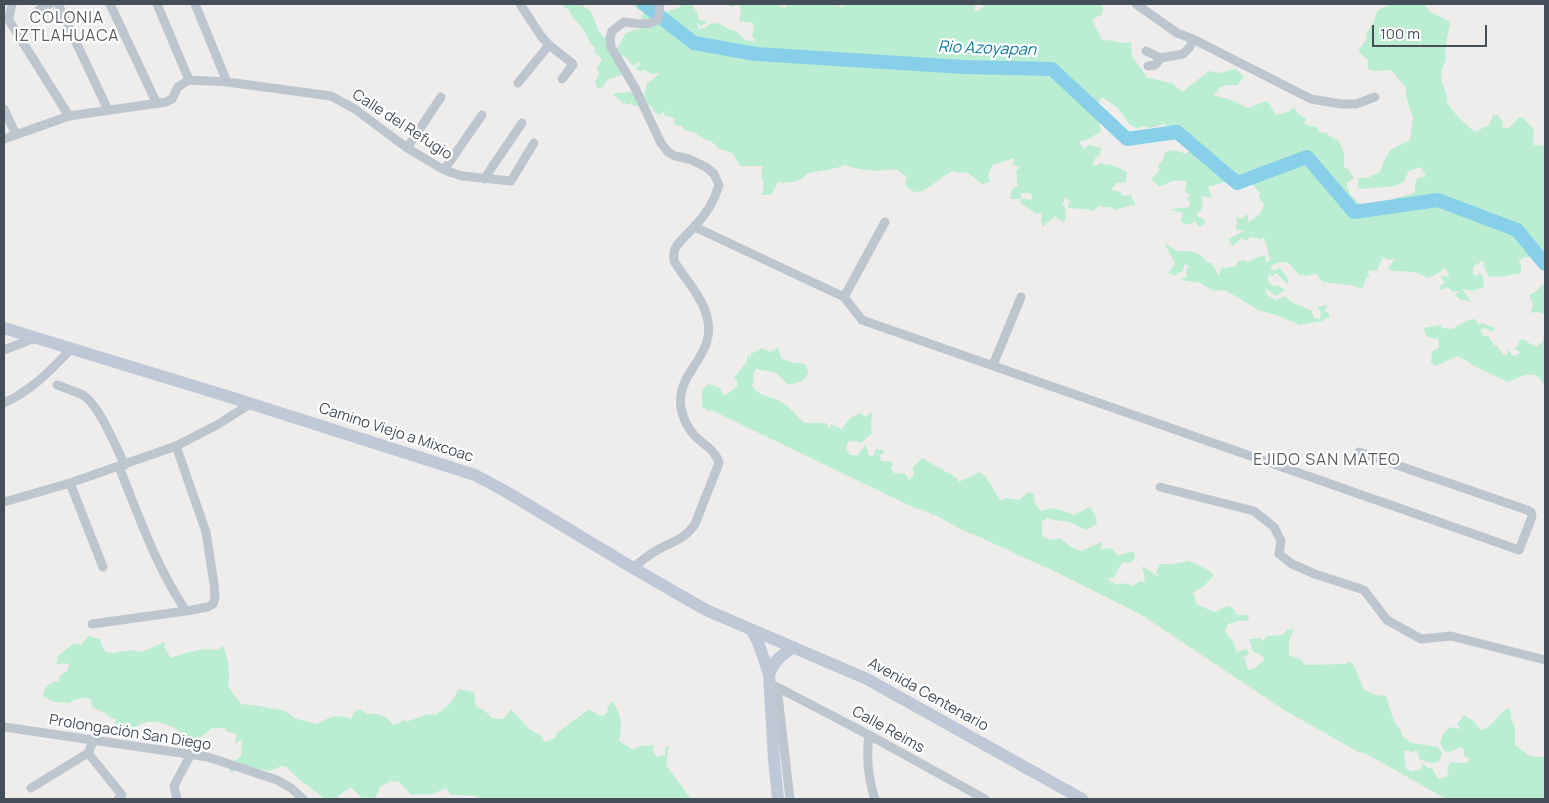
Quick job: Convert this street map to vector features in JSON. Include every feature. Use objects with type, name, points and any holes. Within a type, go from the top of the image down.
[{"type":"main road","name":"Camino Viejo a Mixcoac","points":[[4,328],[475,475],[506,491],[706,610],[752,631]]},
{"type":"main road","name":"Avenida Centenario","points":[[752,631],[867,679],[1082,799]]},
{"type":"main road","points":[[752,631],[758,642],[772,682]]},
{"type":"main road","points":[[778,799],[774,760],[772,682],[775,662],[781,655],[794,647]]},
{"type":"street","points":[[12,4],[9,17],[10,22],[69,116]]},
{"type":"street","points":[[39,10],[50,4]]},
{"type":"street","points":[[58,4],[108,110]]},
{"type":"street","points":[[110,4],[157,104]]},
{"type":"street","points":[[4,139],[69,116],[157,104],[172,99],[178,87],[183,82],[189,80],[157,4]]},
{"type":"street","points":[[195,4],[227,82]]},
{"type":"street","points":[[520,4],[541,36],[549,45],[572,63],[573,65],[562,79]]},
{"type":"street","points":[[1136,4],[1177,33],[1193,39],[1311,99],[1341,104],[1356,104],[1376,97]]},
{"type":"street","points":[[633,568],[651,554],[680,540],[691,531],[718,468],[715,454],[688,428],[681,409],[681,389],[706,345],[709,329],[706,312],[699,297],[674,261],[674,256],[675,249],[679,243],[708,210],[716,196],[719,185],[714,174],[706,167],[668,152],[661,143],[635,88],[611,47],[610,38],[612,32],[624,22],[653,23],[658,19],[660,6]]},
{"type":"street","points":[[1146,51],[1160,58],[1183,54],[1190,47],[1193,39]]},
{"type":"street","points":[[518,83],[549,45]]},
{"type":"street","points":[[1148,66],[1155,65],[1160,58]]},
{"type":"street","name":"Calle del Refugio","points":[[189,80],[227,82],[331,96],[354,109],[407,148],[444,170],[462,176],[511,181],[534,143]]},
{"type":"street","points":[[407,148],[441,97]]},
{"type":"street","points":[[4,109],[16,135]]},
{"type":"street","points":[[444,170],[482,115]]},
{"type":"street","points":[[484,179],[522,123]]},
{"type":"street","points":[[844,297],[885,222]]},
{"type":"street","points":[[695,227],[844,297],[862,320],[1519,550],[1532,516],[1531,512],[1359,452]]},
{"type":"street","points":[[993,365],[1021,297]]},
{"type":"street","points":[[4,350],[35,338]]},
{"type":"street","points":[[4,403],[47,374],[71,349]]},
{"type":"street","points":[[57,385],[82,395],[91,402],[102,419],[122,466],[155,556],[186,611]]},
{"type":"street","points":[[4,502],[70,483],[176,446],[225,420],[250,404]]},
{"type":"street","points":[[92,624],[186,611],[208,607],[213,604],[215,598],[214,584],[206,532],[176,446]]},
{"type":"street","points":[[70,483],[103,567]]},
{"type":"street","points":[[1160,487],[1254,512],[1274,527],[1281,541],[1279,554],[1292,564],[1315,574],[1364,590],[1388,620],[1421,639],[1451,636],[1545,660]]},
{"type":"street","points":[[772,682],[790,799]]},
{"type":"street","name":"Calle Reims","points":[[772,682],[985,799]]},
{"type":"street","name":"Prolongación San Diego","points":[[4,727],[208,757],[277,780],[291,788],[303,799]]},
{"type":"street","points":[[868,735],[866,756],[868,774],[875,799]]},
{"type":"street","points":[[31,788],[88,754],[94,740]]},
{"type":"street","points":[[88,754],[122,796],[118,799]]},
{"type":"street","points":[[177,799],[174,786],[191,754]]},
{"type":"green space","points":[[561,4],[580,4],[588,9],[592,13],[598,30],[614,53],[626,34],[640,29],[644,25],[641,16],[646,10],[640,11],[632,4],[649,4],[658,12],[664,13],[681,7],[679,4],[691,4],[697,12],[699,20],[708,22],[701,26],[697,23],[699,29],[718,23],[736,31],[745,40],[756,42],[752,36],[753,23],[739,21],[740,4],[776,4],[784,8],[789,4],[836,4],[841,7],[851,4],[977,4],[974,8],[975,12],[984,7],[982,4],[1101,4],[1102,14],[1092,20],[1102,40],[1123,43],[1131,42],[1132,56],[1148,78],[1172,83],[1182,92],[1209,71],[1219,73],[1235,69],[1244,76],[1237,85],[1227,85],[1219,88],[1214,96],[1232,100],[1248,108],[1267,101],[1276,115],[1288,112],[1294,107],[1306,119],[1304,124],[1316,127],[1319,132],[1327,133],[1339,141],[1344,153],[1344,167],[1349,170],[1354,178],[1346,183],[1350,194],[1364,208],[1371,205],[1367,213],[1379,209],[1379,203],[1415,193],[1415,183],[1418,178],[1425,177],[1425,174],[1420,167],[1409,171],[1404,181],[1396,186],[1362,189],[1357,186],[1358,178],[1367,178],[1380,172],[1390,150],[1410,140],[1413,118],[1406,96],[1406,88],[1391,70],[1375,71],[1368,69],[1368,60],[1358,51],[1366,40],[1367,32],[1373,24],[1377,11],[1394,4],[1424,4],[1431,12],[1450,22],[1445,50],[1446,59],[1441,72],[1447,103],[1458,117],[1475,132],[1489,125],[1493,115],[1498,115],[1503,122],[1502,128],[1509,128],[1519,117],[1523,118],[1534,129],[1534,145],[1542,146],[1545,143],[1545,257],[1543,257],[1540,264],[1535,263],[1533,257],[1525,257],[1518,261],[1521,264],[1521,272],[1519,274],[1489,277],[1483,265],[1484,261],[1482,261],[1473,267],[1473,275],[1476,276],[1480,273],[1483,277],[1484,289],[1480,288],[1473,291],[1462,289],[1471,302],[1459,299],[1455,295],[1460,291],[1453,292],[1448,287],[1441,290],[1440,286],[1445,283],[1440,276],[1448,277],[1449,274],[1445,268],[1427,278],[1417,273],[1388,269],[1395,259],[1388,260],[1383,257],[1377,270],[1367,271],[1370,276],[1366,277],[1363,287],[1359,288],[1323,282],[1315,273],[1308,276],[1299,275],[1289,264],[1281,262],[1270,266],[1273,271],[1280,268],[1289,280],[1287,284],[1276,273],[1272,276],[1268,275],[1268,282],[1285,290],[1276,296],[1265,288],[1267,295],[1276,300],[1285,296],[1293,303],[1311,310],[1314,318],[1320,319],[1321,312],[1317,307],[1328,305],[1324,312],[1328,312],[1330,316],[1322,321],[1300,325],[1258,310],[1225,290],[1214,291],[1200,283],[1180,280],[1187,276],[1186,270],[1189,267],[1185,263],[1183,270],[1175,276],[1168,273],[1175,263],[1164,243],[1177,251],[1189,251],[1201,255],[1208,263],[1211,263],[1219,276],[1221,268],[1236,266],[1238,261],[1244,260],[1248,262],[1254,258],[1267,255],[1265,259],[1267,262],[1270,260],[1264,240],[1265,236],[1261,239],[1251,237],[1246,241],[1242,238],[1233,246],[1228,239],[1244,231],[1235,229],[1236,216],[1241,219],[1248,214],[1248,222],[1260,213],[1264,204],[1259,197],[1260,192],[1243,176],[1239,182],[1228,176],[1226,182],[1208,187],[1211,198],[1202,196],[1202,207],[1196,215],[1205,220],[1204,224],[1199,227],[1195,221],[1190,225],[1181,222],[1183,213],[1171,209],[1189,207],[1190,203],[1186,198],[1191,195],[1185,192],[1187,181],[1172,181],[1159,187],[1151,179],[1160,170],[1158,165],[1164,158],[1164,154],[1169,150],[1185,154],[1201,144],[1180,138],[1165,124],[1150,128],[1144,126],[1136,128],[1129,124],[1118,108],[1102,97],[1095,105],[1102,118],[1102,122],[1099,123],[1101,131],[1087,140],[1080,141],[1080,144],[1084,149],[1089,145],[1101,148],[1100,155],[1096,157],[1092,165],[1096,166],[1100,163],[1110,164],[1127,172],[1126,182],[1117,183],[1111,190],[1120,192],[1123,196],[1131,195],[1136,206],[1132,205],[1115,210],[1111,207],[1101,207],[1101,204],[1093,211],[1068,208],[1070,201],[1064,198],[1062,203],[1065,207],[1066,219],[1063,222],[1055,216],[1042,227],[1041,218],[1043,213],[1036,214],[1020,203],[1022,199],[1032,200],[1030,193],[1021,193],[1021,199],[1011,199],[1010,194],[1018,185],[1016,172],[1019,167],[1011,165],[1015,160],[1013,158],[993,164],[988,176],[990,182],[982,184],[967,172],[952,171],[923,191],[913,192],[905,185],[907,177],[896,169],[870,170],[845,165],[810,173],[795,181],[787,183],[778,182],[771,195],[762,195],[764,183],[761,178],[763,166],[740,166],[733,154],[719,149],[712,142],[693,132],[685,131],[682,126],[675,125],[675,119],[664,115],[665,110],[660,115],[655,113],[652,107],[644,102],[637,106],[631,102],[629,105],[623,103],[612,94],[637,91],[639,95],[644,97],[647,83],[659,73],[651,74],[645,70],[639,71],[635,68],[640,65],[639,61],[634,66],[623,55],[617,70],[626,71],[626,74],[608,79],[602,88],[597,88],[595,81],[599,75],[597,68],[602,60],[594,51],[595,47],[591,44],[583,29],[573,18],[569,10]]},
{"type":"green space","points":[[728,4],[740,4],[732,7]]},
{"type":"green space","points":[[1542,284],[1545,286],[1545,314],[1531,313],[1533,304],[1529,295],[1538,290]]},
{"type":"green space","points":[[1475,319],[1478,325],[1482,323],[1495,328],[1491,332],[1484,327],[1480,331],[1484,336],[1488,336],[1503,354],[1507,355],[1508,349],[1513,356],[1521,352],[1514,349],[1522,339],[1536,347],[1543,341],[1544,330],[1545,387],[1535,375],[1523,376],[1508,382],[1457,356],[1436,366],[1431,363],[1432,352],[1439,347],[1438,339],[1427,337],[1423,328],[1440,325],[1442,328],[1452,329],[1468,320]]},
{"type":"green space","points":[[778,347],[781,358],[790,362],[805,364],[809,373],[802,381],[788,385],[777,373],[756,369],[753,374],[752,386],[759,393],[786,405],[804,423],[826,423],[830,430],[831,424],[842,429],[850,418],[860,413],[865,417],[872,412],[872,433],[861,443],[856,441],[848,442],[846,449],[850,455],[858,455],[865,445],[868,455],[873,456],[876,449],[884,450],[884,453],[880,455],[881,461],[890,461],[893,464],[891,469],[894,473],[905,474],[909,480],[914,475],[913,467],[922,458],[957,478],[959,482],[979,472],[986,477],[1000,500],[1007,498],[1019,500],[1028,492],[1034,494],[1034,501],[1040,511],[1054,508],[1074,515],[1090,507],[1096,517],[1097,524],[1087,530],[1048,517],[1042,522],[1042,536],[1050,540],[1060,538],[1071,547],[1081,551],[1101,542],[1101,550],[1113,549],[1117,556],[1134,551],[1135,558],[1130,563],[1124,562],[1121,564],[1114,577],[1107,579],[1118,585],[1124,583],[1132,586],[1141,581],[1143,583],[1145,579],[1142,566],[1157,576],[1156,572],[1160,564],[1189,561],[1208,570],[1214,575],[1204,586],[1193,593],[1197,605],[1215,612],[1227,606],[1232,607],[1237,615],[1250,615],[1247,621],[1228,624],[1225,631],[1234,643],[1236,652],[1247,649],[1249,654],[1244,657],[1248,670],[1256,668],[1265,658],[1252,650],[1249,639],[1261,638],[1262,642],[1267,636],[1282,635],[1288,629],[1294,630],[1289,641],[1289,655],[1300,659],[1306,665],[1345,664],[1350,661],[1364,690],[1376,695],[1386,696],[1394,721],[1402,736],[1412,743],[1438,747],[1442,753],[1439,762],[1431,763],[1419,759],[1417,751],[1404,751],[1406,768],[1411,771],[1420,770],[1423,763],[1428,768],[1432,768],[1438,779],[1449,776],[1447,768],[1450,762],[1466,763],[1470,758],[1464,756],[1464,751],[1461,747],[1449,752],[1444,751],[1440,743],[1443,734],[1450,727],[1459,729],[1457,724],[1464,715],[1472,720],[1481,730],[1485,729],[1502,712],[1510,708],[1511,719],[1515,727],[1515,745],[1530,756],[1545,757],[1545,799],[1446,799],[1284,710],[1140,614],[1046,567],[971,533],[969,534],[967,531],[935,515],[922,509],[919,510],[711,410],[707,411],[704,409],[702,406],[702,390],[708,384],[719,387],[724,396],[737,387],[737,381],[734,377],[747,362],[747,356],[751,357],[751,354],[762,348],[770,352]]},
{"type":"green space","points":[[88,636],[100,639],[101,645],[106,652],[112,653],[131,650],[142,652],[165,642],[164,647],[171,658],[188,652],[217,650],[223,646],[228,666],[228,687],[241,704],[285,711],[296,719],[316,724],[337,716],[351,719],[354,712],[360,709],[367,714],[382,715],[393,725],[428,714],[435,715],[449,705],[459,689],[474,692],[476,707],[484,710],[492,718],[504,719],[511,709],[529,729],[540,735],[545,742],[555,738],[557,733],[589,709],[603,716],[607,713],[608,706],[613,701],[620,721],[619,741],[633,750],[637,747],[654,746],[653,751],[657,757],[665,755],[665,748],[669,745],[666,765],[691,799],[481,799],[475,796],[451,795],[445,787],[432,794],[411,795],[399,782],[390,781],[380,787],[375,799],[363,799],[351,787],[339,795],[337,799],[324,799],[295,776],[287,767],[282,766],[269,771],[247,767],[230,773],[232,763],[241,756],[242,740],[235,744],[236,734],[226,731],[224,728],[212,728],[196,741],[195,748],[186,747],[181,733],[165,724],[147,722],[128,731],[118,731],[114,726],[116,719],[92,707],[91,699],[80,698],[69,703],[54,702],[43,696],[45,688],[53,682],[59,681],[60,676],[68,670],[69,664],[56,665],[58,656],[74,643],[81,645]]},
{"type":"waterway","name":"Rio Azoyapan","points":[[644,4],[694,43],[756,54],[964,67],[1052,69],[1127,139],[1177,132],[1237,183],[1307,157],[1354,212],[1438,200],[1517,230],[1545,264]]},
{"type":"district","name":"COLONIA IZTLAHUACA","points":[[67,28]]},
{"type":"district","name":"EJIDO SAN MATEO","points":[[1327,461]]}]
